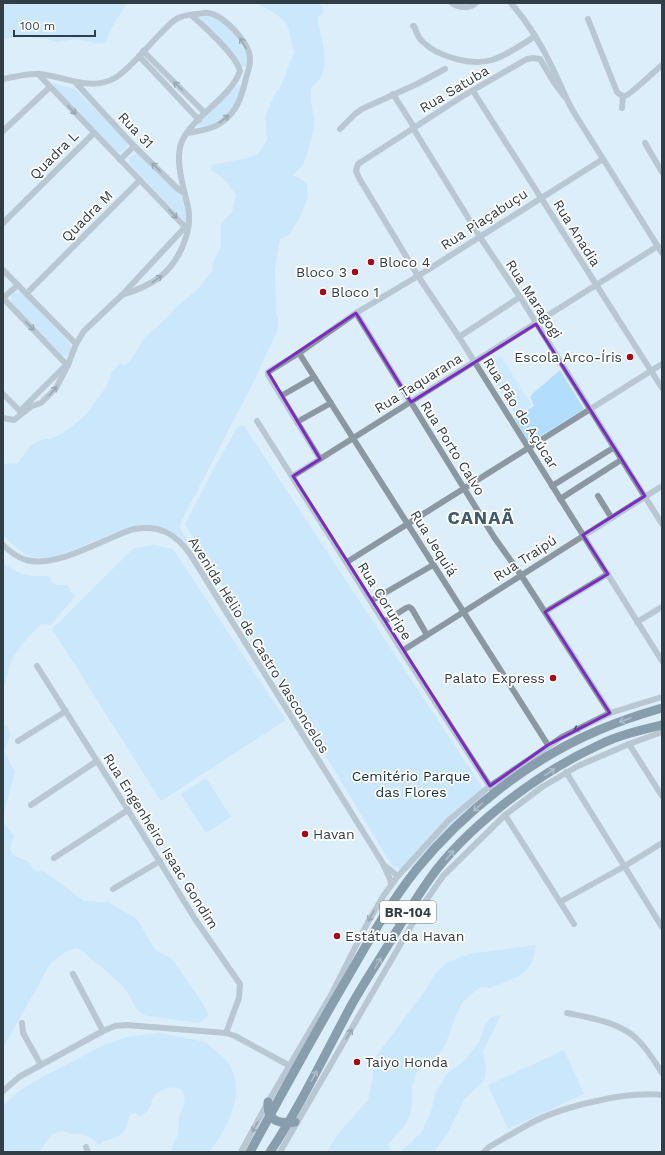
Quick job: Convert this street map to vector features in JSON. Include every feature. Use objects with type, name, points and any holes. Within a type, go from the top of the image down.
[{"type":"highway","name":"BR-104","points":[[250,1152],[335,994],[380,922],[415,871],[455,827],[492,789],[566,746],[615,723],[662,708]]},
{"type":"highway","name":"BR-104","points":[[270,1152],[293,1122],[353,1003],[410,908],[438,869],[456,848],[500,808],[567,761],[623,735],[662,725]]},
{"type":"highway","points":[[268,1102],[270,1116],[276,1121],[293,1122]]},
{"type":"street","points":[[452,3],[458,6],[468,7],[473,6],[476,3]]},
{"type":"street","points":[[511,3],[535,36],[553,69],[564,96],[662,253]]},
{"type":"street","points":[[3,79],[38,74],[86,84],[96,85],[108,82],[124,72],[168,26],[178,18],[207,13],[216,15],[231,26],[246,46],[250,55],[250,60],[246,80],[239,103],[234,111],[222,122],[211,128],[188,133]]},
{"type":"street","points":[[122,295],[140,289],[160,277],[176,258],[181,248],[187,228],[188,207],[184,193],[179,154],[182,141],[205,113],[231,88],[240,71],[235,60],[191,15]]},
{"type":"street","points":[[588,19],[617,92],[623,96],[628,95],[645,78],[662,66]]},
{"type":"street","points":[[413,26],[421,40],[432,48],[452,58],[478,62],[493,60],[535,36]]},
{"type":"street","points":[[141,54],[205,113]]},
{"type":"street","points":[[141,54],[199,120]]},
{"type":"street","name":"Rua Satuba","points":[[359,178],[356,171],[358,164],[413,128],[527,59],[540,59],[557,88],[564,96]]},
{"type":"street","points":[[340,129],[362,109],[445,69]]},
{"type":"street","name":"Quadra L","points":[[3,223],[94,132],[38,74]]},
{"type":"street","points":[[237,78],[246,80]]},
{"type":"street","name":"Rua 31","points":[[74,81],[134,146],[184,193]]},
{"type":"street","points":[[3,131],[50,87]]},
{"type":"street","name":"Rua Anadia","points":[[473,91],[662,388]]},
{"type":"street","name":"Rua Maragogi","points":[[393,94],[480,237],[520,297],[613,448],[662,524]]},
{"type":"street","points":[[622,108],[623,96]]},
{"type":"street","points":[[94,132],[187,228]]},
{"type":"street","points":[[645,143],[662,172]]},
{"type":"street","points":[[120,160],[134,146]]},
{"type":"street","name":"Rua Piaçabuçu","points":[[281,396],[268,375],[268,372],[299,353],[356,313],[418,276],[603,159]]},
{"type":"street","name":"Rua Pão de Açúcar","points":[[359,178],[418,276],[475,362],[662,661]]},
{"type":"street","name":"Quadra M","points":[[27,293],[140,180]]},
{"type":"street","points":[[21,413],[32,406],[41,403],[50,396],[56,388],[72,356],[76,344],[84,331],[122,295],[187,228]]},
{"type":"street","name":"Rua Taquarana","points":[[293,476],[658,246]]},
{"type":"street","points":[[3,270],[76,344]]},
{"type":"street","points":[[18,285],[3,298],[66,364]]},
{"type":"street","points":[[459,337],[520,297]]},
{"type":"street","name":"Rua Porto Calvo","points":[[356,313],[494,537],[521,575],[610,713]]},
{"type":"street","name":"Rua Jequiá","points":[[299,353],[548,745]]},
{"type":"street","points":[[3,418],[14,420],[72,356]]},
{"type":"street","points":[[347,562],[463,488],[483,478],[662,364]]},
{"type":"street","points":[[314,377],[281,396],[320,459]]},
{"type":"street","points":[[3,394],[21,413]]},
{"type":"street","points":[[297,422],[331,403]]},
{"type":"street","name":"Rua Coruripe","points":[[256,421],[293,476],[402,651],[492,789]]},
{"type":"street","points":[[552,486],[613,448]]},
{"type":"street","points":[[560,499],[621,460]]},
{"type":"street","name":"Rua Traipú","points":[[402,651],[662,486]]},
{"type":"street","points":[[598,496],[611,517]]},
{"type":"street","name":"Avenida Hélio de Castro Vasconcelos","points":[[3,545],[18,557],[31,561],[42,562],[58,559],[134,529],[141,528],[158,530],[166,532],[177,538],[190,554],[382,862],[391,884]]},
{"type":"street","points":[[371,601],[433,564]]},
{"type":"street","points":[[545,612],[608,574]]},
{"type":"street","points":[[384,622],[410,607],[427,635]]},
{"type":"street","points":[[638,622],[662,607]]},
{"type":"street","name":"Rua Engenheiro Isaac Gondim","points":[[37,666],[195,919],[240,984],[239,998],[226,1033]]},
{"type":"street","points":[[241,1152],[268,1102],[335,994],[368,922],[391,884],[449,820],[492,789],[548,745],[582,726],[610,713],[662,697]]},
{"type":"street","points":[[18,741],[66,711]]},
{"type":"street","points":[[280,1152],[293,1122],[430,895],[443,876],[505,815],[542,787],[566,772],[629,744],[662,732]]},
{"type":"street","points":[[629,744],[662,796]]},
{"type":"street","points":[[31,805],[97,761]]},
{"type":"street","points":[[566,772],[662,927]]},
{"type":"street","points":[[54,858],[128,810]]},
{"type":"street","points":[[505,815],[574,924]]},
{"type":"street","points":[[560,902],[625,866],[662,843]]},
{"type":"street","points":[[113,889],[160,861]]},
{"type":"street","name":"Avenida Hélio de Castro Vasconcelos","points":[[382,862],[398,876]]},
{"type":"street","points":[[73,974],[103,1031]]},
{"type":"street","points":[[567,1013],[605,1022],[629,1033],[643,1045],[662,1073]]},
{"type":"street","points":[[22,1023],[23,1033],[41,1065]]},
{"type":"street","points":[[3,1091],[20,1077],[103,1031],[115,1026],[127,1025],[226,1033],[235,1036],[290,1066]]},
{"type":"street","points":[[484,1152],[489,1147],[537,1120],[569,1108],[601,1100],[633,1095],[662,1095]]},
{"type":"highlighted area","points":[[356,313],[411,402],[536,324],[645,496],[583,535],[608,574],[545,612],[610,713],[548,745],[490,786],[293,476],[320,459],[268,372]]},
{"type":"shaded area","points":[[501,356],[532,405],[516,415],[485,367]]},
{"type":"green space","points":[[3,3],[127,3],[113,25],[105,43],[100,44],[76,39],[57,42],[47,39],[28,37],[8,38],[3,40]]},
{"type":"green space","points":[[257,3],[318,3],[323,8],[323,13],[319,16],[318,21],[324,49],[324,64],[321,77],[311,89],[314,120],[313,130],[309,149],[303,165],[292,176],[298,177],[307,184],[308,197],[300,217],[289,235],[280,239],[275,269],[276,310],[279,326],[256,377],[179,526],[187,540],[187,546],[176,533],[162,527],[146,526],[112,534],[50,559],[28,555],[16,548],[3,535],[3,464],[18,463],[30,446],[63,433],[86,415],[106,387],[112,372],[119,364],[125,365],[130,361],[145,337],[168,317],[175,308],[197,290],[213,270],[212,265],[221,246],[221,224],[232,212],[236,195],[224,179],[211,170],[212,165],[248,158],[258,154],[261,150],[267,139],[266,114],[275,94],[281,86],[294,52],[286,22]]},
{"type":"green space","points":[[208,16],[216,18],[227,25],[247,53],[248,60],[246,66],[242,67],[222,40],[197,17]]},
{"type":"green space","points":[[52,83],[75,89],[128,143],[125,150],[119,152],[116,150],[54,87]]},
{"type":"green space","points":[[238,85],[241,86],[240,94],[227,115],[216,123],[203,127],[196,126]]},
{"type":"green space","points":[[135,154],[140,154],[185,200],[187,224],[129,163],[129,158]]},
{"type":"green space","points":[[21,292],[70,344],[70,354],[66,356],[62,355],[11,303],[11,296],[14,293]]},
{"type":"green space","points":[[560,370],[584,409],[529,443],[514,418],[534,406],[530,396]]},
{"type":"green space","name":"Cemitério Parque das Flores","points":[[238,426],[244,426],[488,796],[410,869],[400,869],[391,864],[185,524]]},
{"type":"green space","points":[[154,545],[173,549],[286,720],[161,801],[52,629],[134,548]]},
{"type":"green space","points":[[3,563],[19,573],[35,576],[49,576],[52,582],[57,585],[67,585],[71,593],[76,595],[51,625],[41,624],[22,644],[11,661],[3,691]]},
{"type":"green space","points":[[3,725],[7,725],[10,733],[4,751],[15,772],[3,815]]},
{"type":"green space","points":[[206,778],[231,817],[206,833],[181,794]]},
{"type":"green space","points":[[3,821],[14,836],[10,849],[13,855],[27,861],[34,870],[45,872],[84,901],[108,902],[137,919],[154,948],[172,959],[198,996],[209,1015],[199,1023],[147,1016],[143,1014],[137,1009],[126,990],[116,979],[81,950],[75,948],[65,952],[50,964],[3,1048]]},
{"type":"green space","points":[[536,945],[533,960],[528,968],[518,977],[490,988],[481,987],[463,1002],[457,1013],[445,1045],[438,1056],[416,1074],[412,1087],[412,1106],[410,1115],[405,1125],[388,1144],[391,1150],[395,1152],[327,1152],[338,1134],[368,1100],[372,1084],[374,1059],[427,988],[435,974],[446,963],[469,954]]},
{"type":"green space","points":[[501,1015],[483,1051],[486,1069],[485,1078],[483,1082],[465,1098],[447,1134],[434,1152],[400,1152],[423,1130],[432,1109],[435,1094],[447,1074],[464,1061],[479,1042],[485,1025],[491,1017]]},
{"type":"green space","points":[[159,1033],[206,1042],[227,1061],[234,1075],[236,1086],[232,1110],[222,1133],[209,1152],[172,1152],[173,1145],[178,1134],[179,1117],[184,1099],[183,1091],[172,1087],[157,1093],[152,1098],[150,1107],[140,1116],[135,1113],[131,1114],[125,1130],[121,1135],[98,1144],[93,1139],[82,1134],[73,1134],[62,1131],[52,1134],[39,1152],[3,1152],[3,1107],[19,1091],[104,1045],[127,1037]]},
{"type":"green space","points":[[564,1050],[584,1094],[508,1129],[488,1085]]},
{"type":"place","name":"Bloco 4","points":[[371,262]]},
{"type":"place","name":"Bloco 3","points":[[355,272]]},
{"type":"place","name":"Bloco 1","points":[[323,292]]},
{"type":"place","name":"Escola Arco-Íris","points":[[630,357]]},
{"type":"place","name":"Palato Express","points":[[553,678]]},
{"type":"place","name":"Havan","points":[[305,834]]},
{"type":"place","name":"Estátua da Havan","points":[[337,936]]},
{"type":"place","name":"Taiyo Honda","points":[[357,1062]]},
{"type":"district","name":"CANAÃ","points":[[481,517]]}]
